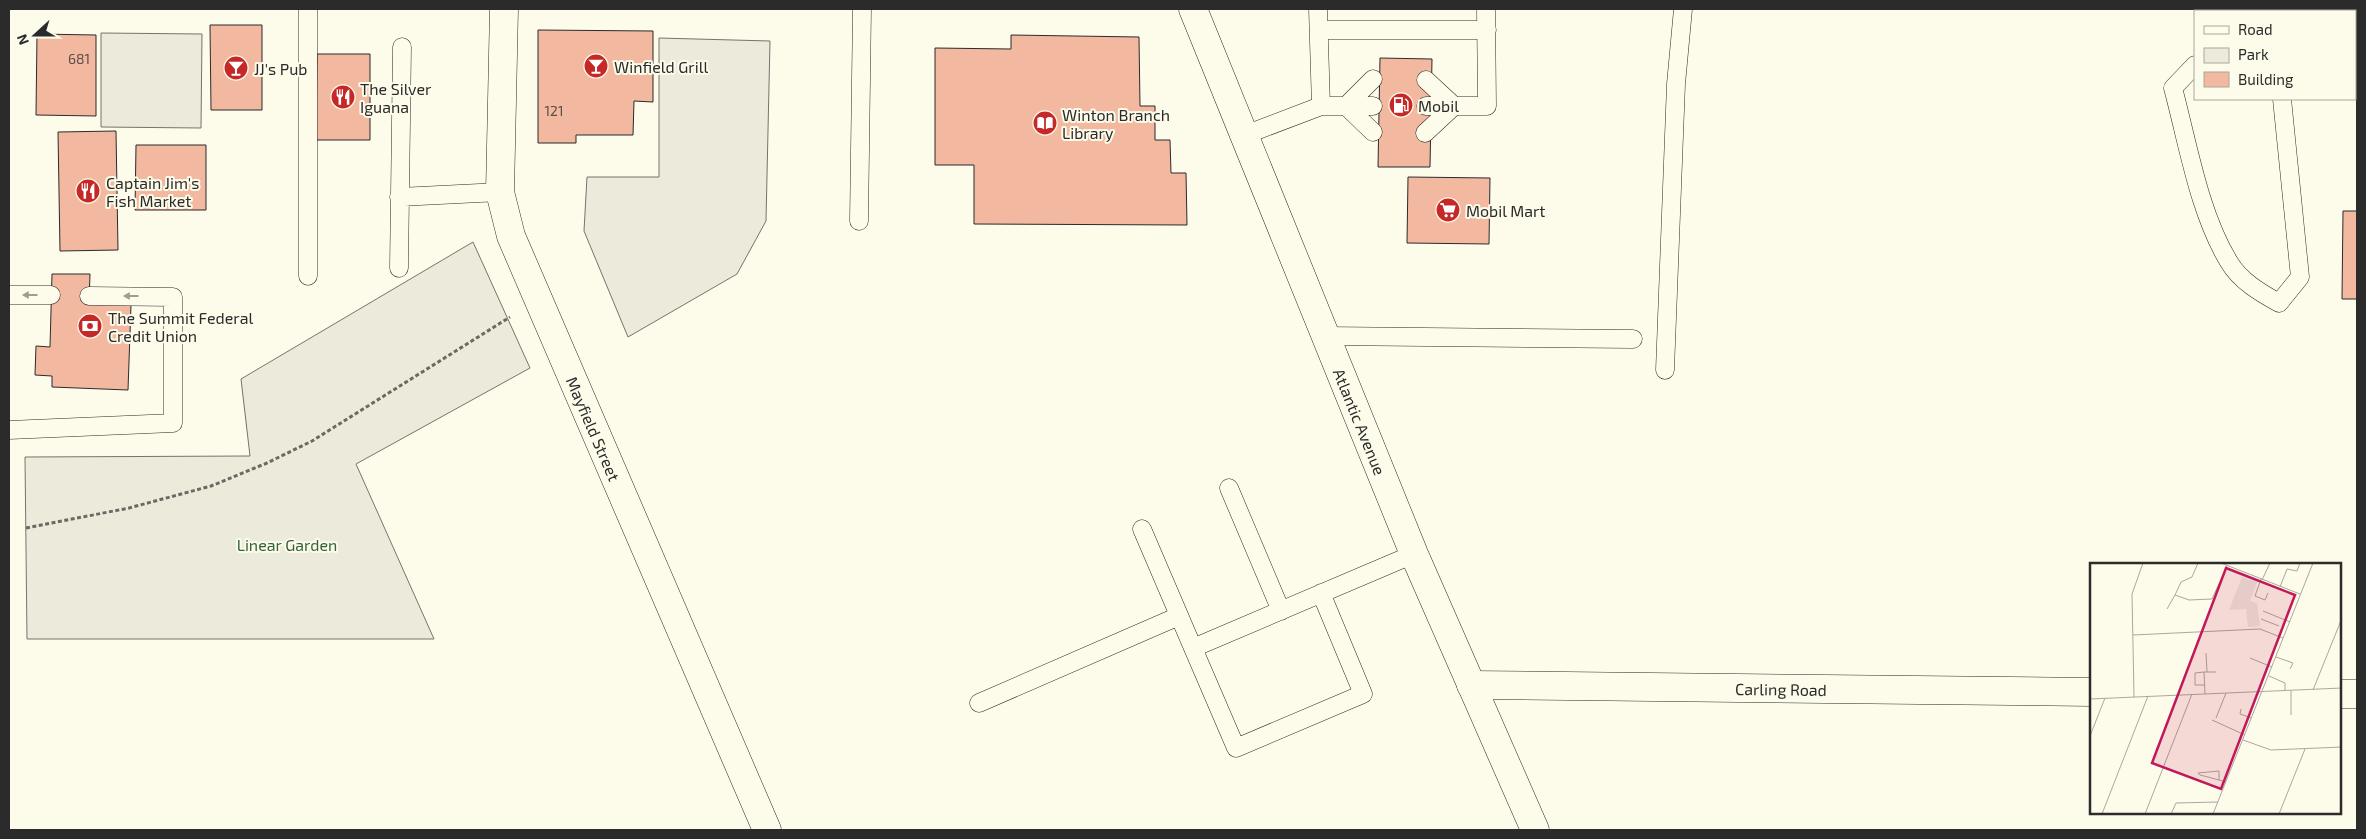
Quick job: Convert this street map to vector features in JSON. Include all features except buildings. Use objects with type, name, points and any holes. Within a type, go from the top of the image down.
[{"type":"street","name":"Mayfield Street","points":[[504,9],[500,192],[512,236],[539,303],[767,830]]},
{"type":"street","name":"Atlantic Avenue","points":[[1193,9],[1414,554],[1534,830]]},
{"type":"street","name":"Carling Road","points":[[1470,685],[2090,692]]},
{"type":"street","points":[[2341,694],[2357,694]]},
{"type":"lane","points":[[308,9],[308,276]]},
{"type":"lane","points":[[859,221],[862,9]]},
{"type":"lane","points":[[1318,9],[1321,106]]},
{"type":"lane","points":[[1426,106],[1487,106],[1486,9]]},
{"type":"lane","points":[[1665,370],[1676,84],[1683,9]]},
{"type":"lane","points":[[1319,30],[1487,30]]},
{"type":"lane","points":[[399,268],[402,47]]},
{"type":"lane","points":[[2194,67],[2173,88],[2206,212],[2230,264],[2256,290],[2279,302],[2300,277],[2282,100]]},
{"type":"lane","points":[[1346,106],[1373,80]]},
{"type":"lane","points":[[1426,80],[1454,106]]},
{"type":"lane","points":[[1245,135],[1321,106],[1373,106]]},
{"type":"lane","points":[[1346,106],[1373,132]]},
{"type":"lane","points":[[1425,133],[1454,106]]},
{"type":"lane","points":[[400,197],[500,192]]},
{"type":"lane","points":[[9,295],[51,295]]},
{"type":"lane","points":[[9,430],[174,423],[173,297],[89,296]]},
{"type":"lane","points":[[1325,336],[1633,339]]},
{"type":"lane","points":[[1229,488],[1280,611]]},
{"type":"lane","points":[[1142,529],[1236,748],[1364,694],[1321,593]]},
{"type":"lane","points":[[1193,648],[1414,554]]},
{"type":"lane","points":[[979,703],[1180,616]]},
{"type":"path","points":[[26,528],[147,503],[211,486],[267,463],[312,441],[517,312]]},
{"type":"green space","name":"Linear Garden","points":[[473,242],[530,368],[356,464],[434,639],[27,639],[25,457],[250,456],[241,379]]},
{"type":"shaded area","points":[[101,33],[202,34],[201,128],[101,127]]},
{"type":"shaded area","points":[[659,38],[770,41],[766,221],[737,274],[628,337],[584,231],[587,177],[659,177]]},
{"type":"place","name":"Winfield Grill","points":[[596,66]]},
{"type":"place","name":"JJ's Pub","points":[[236,68]]},
{"type":"place","name":"The Silver Iguana","points":[[343,97]]},
{"type":"place","name":"Mobil","points":[[1401,105]]},
{"type":"place","name":"Winton Branch Library","points":[[1045,123]]},
{"type":"place","name":"Captain Jim's Fish Market","points":[[88,191]]},
{"type":"place","name":"Mobil Mart","points":[[1448,210]]},
{"type":"place","name":"The Summit Federal Credit Union","points":[[90,326]]}]
